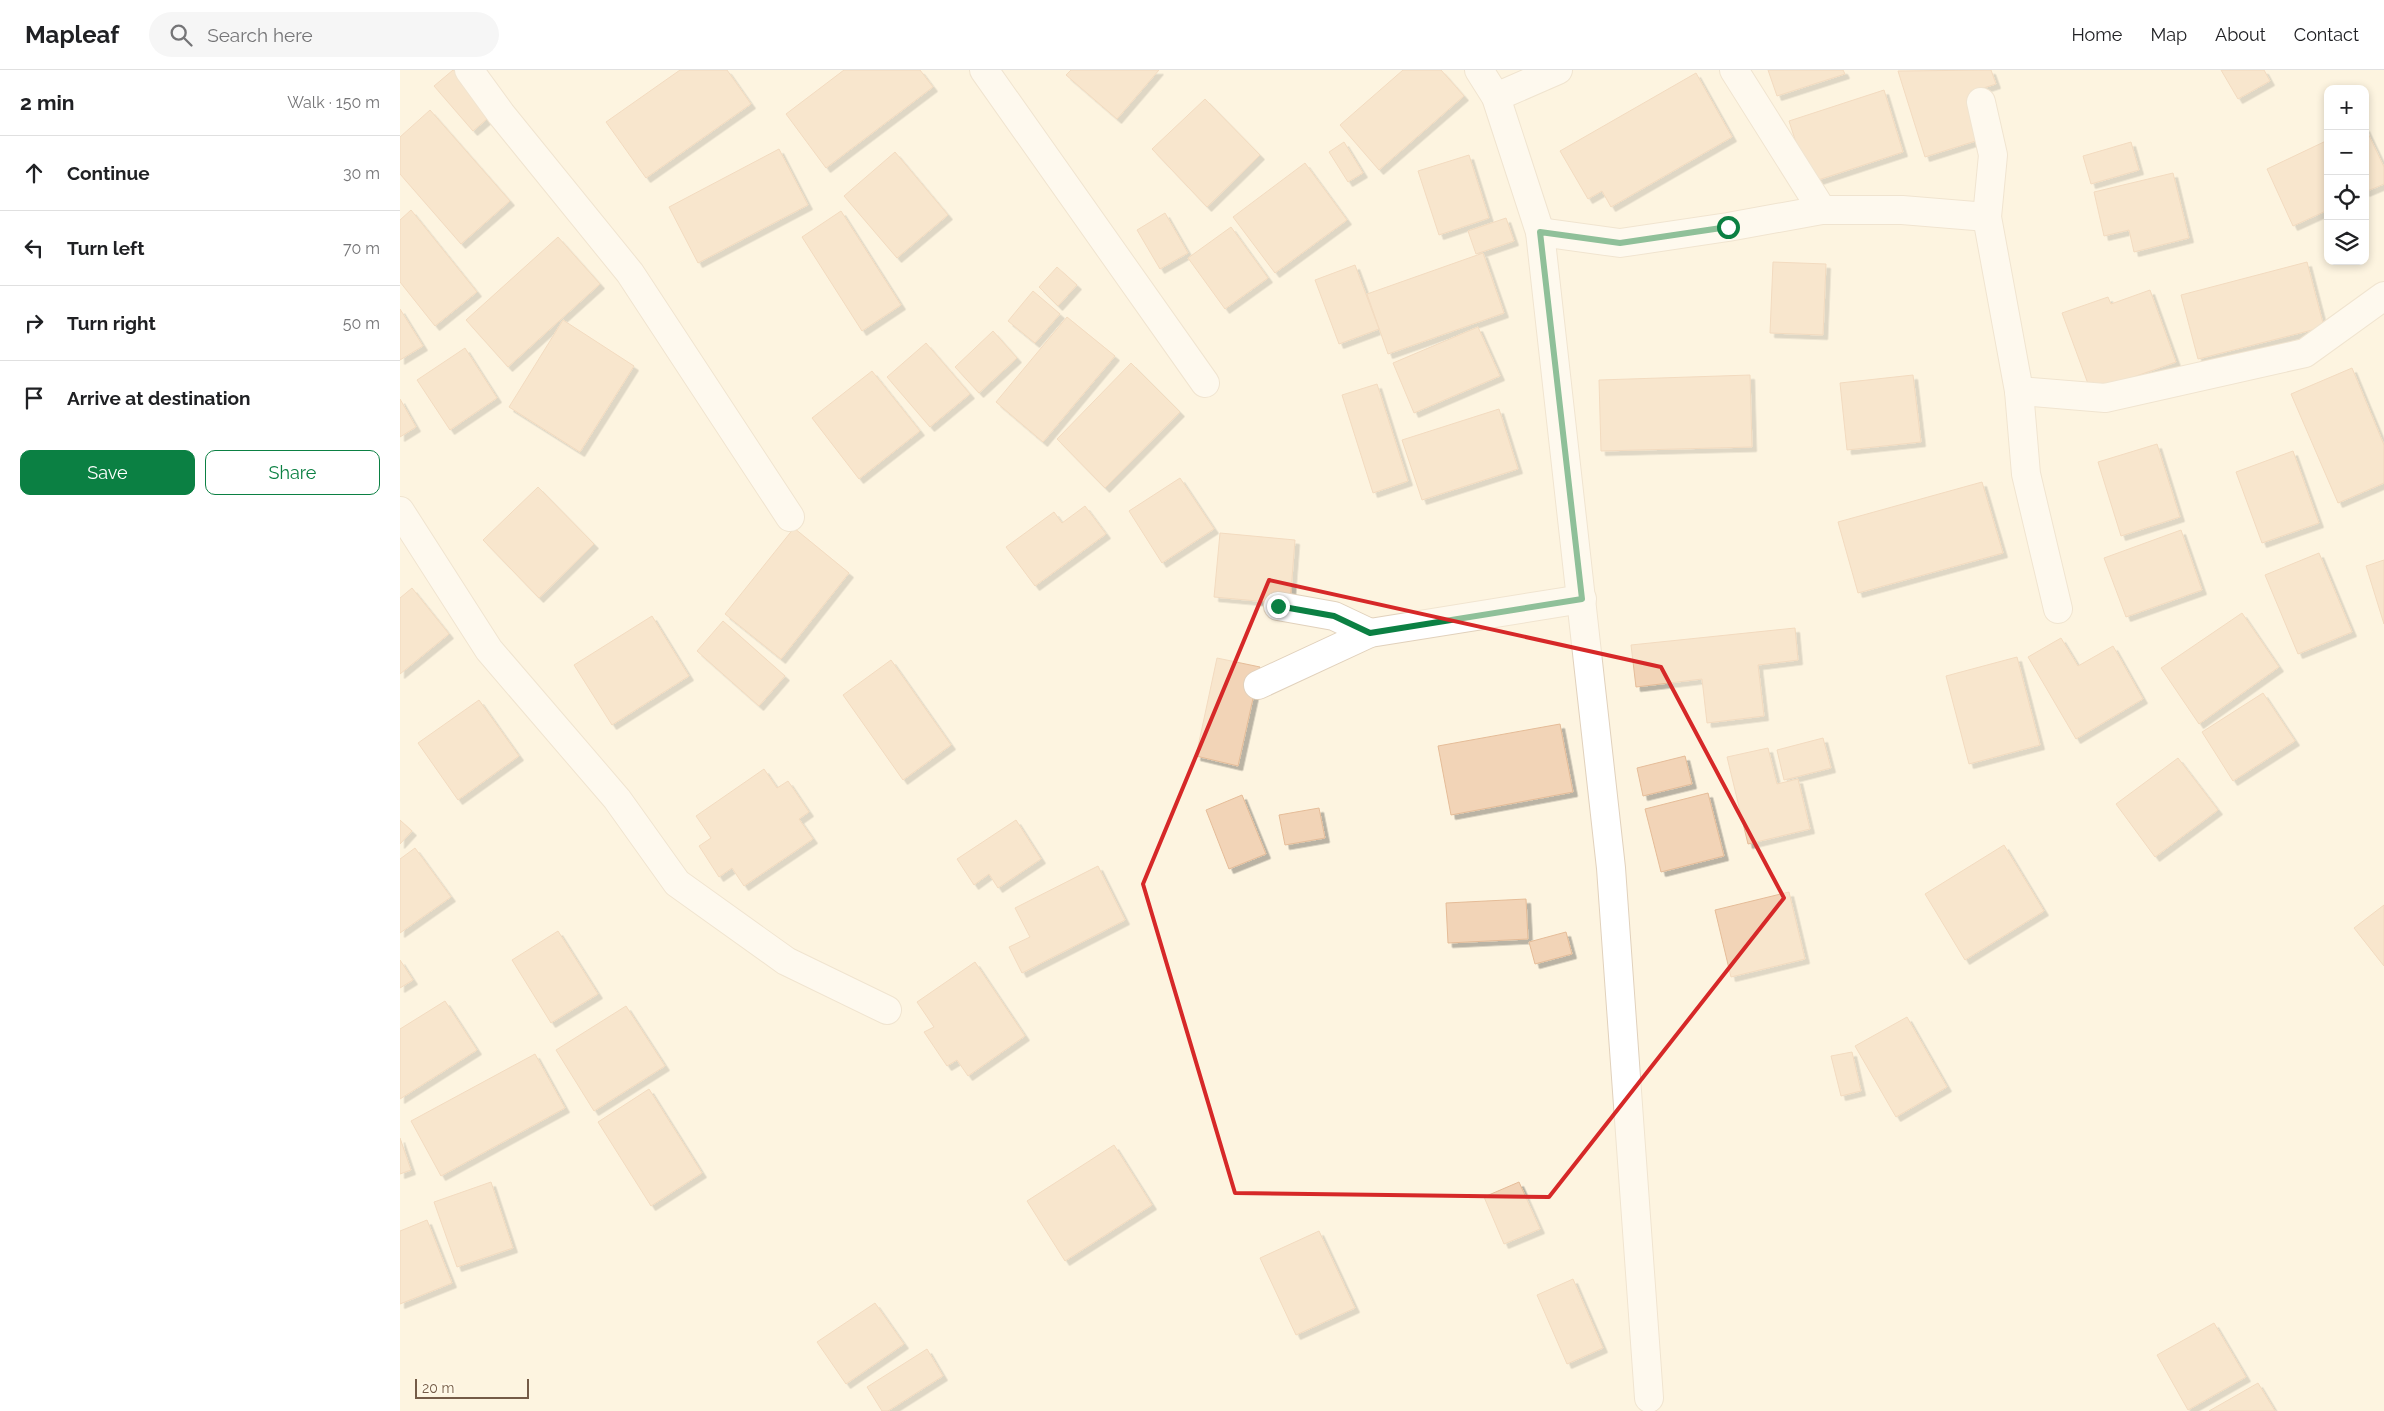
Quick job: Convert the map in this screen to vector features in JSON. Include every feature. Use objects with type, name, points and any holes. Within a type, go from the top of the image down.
[{"type":"street","points":[[469,70],[501,114],[630,272],[790,517]]},
{"type":"street","points":[[984,70],[1205,383]]},
{"type":"street","points":[[1479,70],[1496,97],[1540,232],[1611,868],[1649,1398]]},
{"type":"street","points":[[1496,97],[1558,70]]},
{"type":"street","points":[[1734,70],[1822,210]]},
{"type":"street","points":[[1980,102],[1993,155],[1987,217],[2019,390],[2026,474],[2058,609]]},
{"type":"street","points":[[1540,232],[1620,243],[1822,210],[1902,210],[1987,217]]},
{"type":"street","points":[[2019,390],[2105,398],[2305,353],[2384,296]]},
{"type":"street","points":[[400,510],[488,650],[616,799],[677,883],[786,961],[887,1010]]},
{"type":"street","points":[[1258,685],[1370,633],[1582,599]]},
{"type":"street","points":[[1278,606],[1334,616],[1370,633]]},
{"type":"highlighted area","points":[[1269,580],[1661,667],[1784,898],[1549,1197],[1235,1193],[1143,884]]},
{"type":"building","points":[[453,70],[457,70],[494,113],[473,131],[434,86]]},
{"type":"building","points":[[680,70],[727,70],[751,104],[646,178],[606,122]]},
{"type":"building","points":[[844,70],[920,70],[933,87],[826,168],[786,114]]},
{"type":"building","points":[[1071,70],[1159,70],[1117,119],[1066,75]]},
{"type":"building","points":[[1403,70],[1441,70],[1464,96],[1379,170],[1340,125]]},
{"type":"building","points":[[1768,70],[1843,70],[1845,74],[1777,96]]},
{"type":"building","points":[[1991,70],[1996,84],[1971,92],[1985,138],[1925,157],[1898,71]]},
{"type":"building","points":[[2221,70],[2264,70],[2270,81],[2238,99]]},
{"type":"building","points":[[1696,73],[1732,137],[1611,207],[1602,191],[1588,199],[1560,151]]},
{"type":"building","points":[[1884,90],[1903,152],[1809,183],[1789,121]]},
{"type":"building","points":[[1205,99],[1260,155],[1207,207],[1152,149]]},
{"type":"building","points":[[430,110],[510,201],[461,244],[400,174],[400,137]]},
{"type":"building","points":[[2369,135],[2384,167],[2384,184],[2369,190]]},
{"type":"building","points":[[1344,142],[1363,173],[1348,182],[1329,152]]},
{"type":"building","points":[[2131,142],[2139,170],[2091,184],[2083,156]]},
{"type":"building","points":[[2324,142],[2324,212],[2293,226],[2267,169]]},
{"type":"building","points":[[779,149],[808,205],[698,263],[669,207]]},
{"type":"building","points":[[895,152],[948,215],[897,258],[844,196]]},
{"type":"building","points":[[1469,155],[1489,218],[1439,235],[1418,171]]},
{"type":"building","points":[[1305,163],[1347,220],[1275,273],[1233,217]]},
{"type":"building","points":[[2173,173],[2189,238],[2134,252],[2129,230],[2104,236],[2094,192]]},
{"type":"building","points":[[411,210],[477,292],[435,326],[400,282],[400,220]]},
{"type":"building","points":[[841,211],[901,305],[862,331],[802,237]]},
{"type":"building","points":[[1165,213],[1188,253],[1160,269],[1137,230]]},
{"type":"building","points":[[1506,218],[1514,241],[1476,254],[1468,231]]},
{"type":"building","points":[[1231,227],[1268,278],[1225,309],[1188,258]]},
{"type":"building","points":[[558,237],[600,284],[508,367],[466,320]]},
{"type":"building","points":[[1483,253],[1504,313],[1388,354],[1367,294]]},
{"type":"building","points":[[1773,262],[1826,264],[1823,335],[1770,333]]},
{"type":"building","points":[[2307,262],[2324,327],[2198,359],[2181,295]]},
{"type":"building","points":[[1355,265],[1379,329],[1339,344],[1315,280]]},
{"type":"building","points":[[1057,267],[1077,285],[1058,306],[1039,287]]},
{"type":"building","points":[[2150,290],[2176,362],[2091,392],[2062,313],[2108,297],[2111,304]]},
{"type":"building","points":[[1033,291],[1060,314],[1035,343],[1008,321]]},
{"type":"building","points":[[400,309],[423,346],[400,360]]},
{"type":"building","points":[[1067,317],[1115,356],[1043,442],[996,402]]},
{"type":"building","points":[[563,320],[634,366],[580,452],[509,407]]},
{"type":"building","points":[[1478,327],[1500,376],[1414,413],[1393,363]]},
{"type":"building","points":[[993,331],[1017,358],[979,393],[955,367]]},
{"type":"building","points":[[926,343],[970,394],[930,427],[887,377]]},
{"type":"building","points":[[465,348],[497,398],[450,430],[417,380]]},
{"type":"building","points":[[1131,363],[1180,412],[1105,488],[1057,439]]},
{"type":"building","points":[[2352,368],[2384,445],[2384,483],[2338,503],[2291,394]]},
{"type":"building","points":[[872,371],[920,431],[859,479],[812,418]]},
{"type":"building","points":[[1750,375],[1752,447],[1601,451],[1599,380]]},
{"type":"building","points":[[1913,375],[1921,442],[1847,450],[1840,383]]},
{"type":"building","points":[[1377,384],[1408,481],[1373,493],[1342,395]]},
{"type":"building","points":[[400,399],[416,427],[400,437]]},
{"type":"building","points":[[1499,409],[1518,469],[1422,500],[1402,440]]},
{"type":"building","points":[[2157,444],[2180,517],[2121,536],[2098,462]]},
{"type":"building","points":[[2293,451],[2319,523],[2262,543],[2236,472]]},
{"type":"building","points":[[1180,478],[1214,529],[1162,563],[1129,511]]},
{"type":"building","points":[[1982,482],[2003,553],[1858,593],[1838,522]]},
{"type":"building","points":[[538,487],[594,544],[539,598],[483,540]]},
{"type":"building","points":[[1085,506],[1106,534],[1035,586],[1006,547],[1054,512],[1062,523]]},
{"type":"building","points":[[794,528],[849,573],[781,659],[725,614]]},
{"type":"building","points":[[2181,530],[2202,590],[2126,617],[2104,558]]},
{"type":"building","points":[[1220,533],[1295,540],[1290,604],[1214,597]]},
{"type":"building","points":[[2319,553],[2352,632],[2298,654],[2265,575]]},
{"type":"building","points":[[2384,560],[2384,624],[2366,566]]},
{"type":"building","points":[[412,588],[449,634],[400,674],[400,598]]},
{"type":"building","points":[[2242,613],[2279,667],[2199,724],[2161,668]]},
{"type":"building","points":[[652,616],[689,676],[612,725],[574,665]]},
{"type":"building","points":[[723,621],[785,676],[759,706],[697,651]]},
{"type":"building","points":[[1795,628],[1798,660],[1758,665],[1764,716],[1707,723],[1702,679],[1636,687],[1631,645]]},
{"type":"building","points":[[2061,638],[2078,666],[2113,646],[2143,699],[2076,739],[2028,657]]},
{"type":"building","points":[[2017,657],[2040,745],[1969,764],[1946,676]]},
{"type":"building","points":[[1217,658],[1260,667],[1238,766],[1196,756]]},
{"type":"building","points":[[891,660],[951,745],[903,780],[843,695]]},
{"type":"building","points":[[2263,693],[2295,741],[2233,781],[2202,732]]},
{"type":"building","points":[[479,700],[519,756],[458,800],[418,743]]},
{"type":"building","points":[[1560,724],[1573,792],[1451,815],[1438,746]]},
{"type":"building","points":[[1823,738],[1831,768],[1784,780],[1777,750]]},
{"type":"building","points":[[1768,748],[1777,784],[1798,779],[1810,829],[1748,844],[1727,757]]},
{"type":"building","points":[[1685,756],[1692,784],[1643,796],[1637,768]]},
{"type":"building","points":[[2178,758],[2218,810],[2155,857],[2116,804]]},
{"type":"building","points":[[764,769],[777,788],[788,781],[809,812],[799,819],[813,839],[744,886],[732,868],[719,877],[699,846],[711,838],[696,816]]},
{"type":"building","points":[[1708,793],[1724,856],[1661,872],[1645,809]]},
{"type":"building","points":[[1242,795],[1266,854],[1229,869],[1206,810]]},
{"type":"building","points":[[1319,808],[1325,838],[1285,845],[1279,815]]},
{"type":"building","points":[[400,820],[412,831],[400,844]]},
{"type":"building","points":[[1016,820],[1041,859],[998,888],[989,874],[974,885],[957,859]]},
{"type":"building","points":[[2004,845],[2044,911],[1965,960],[1925,894]]},
{"type":"building","points":[[415,848],[451,897],[400,933],[400,859]]},
{"type":"building","points":[[1098,866],[1125,920],[1022,973],[1009,947],[1030,937],[1015,908]]},
{"type":"building","points":[[1789,892],[1805,959],[1731,977],[1715,910]]},
{"type":"building","points":[[1526,899],[1528,939],[1448,943],[1446,903]]},
{"type":"building","points":[[2384,905],[2384,966],[2354,928]]},
{"type":"building","points":[[558,931],[598,994],[551,1023],[512,960]]},
{"type":"building","points":[[1566,932],[1572,954],[1535,964],[1529,942]]},
{"type":"building","points":[[400,960],[413,980],[400,988]]},
{"type":"building","points":[[975,962],[1025,1036],[968,1076],[957,1060],[947,1066],[924,1032],[934,1027],[917,1002]]},
{"type":"building","points":[[445,1001],[477,1050],[400,1099],[400,1029]]},
{"type":"building","points":[[626,1006],[665,1066],[594,1111],[556,1050]]},
{"type":"building","points":[[1907,1017],[1947,1087],[1896,1117],[1855,1046]]},
{"type":"building","points":[[1852,1052],[1861,1091],[1841,1096],[1831,1056]]},
{"type":"building","points":[[535,1054],[565,1108],[441,1176],[411,1121]]},
{"type":"building","points":[[649,1089],[702,1173],[651,1206],[598,1122]]},
{"type":"building","points":[[400,1138],[411,1170],[400,1174]]},
{"type":"building","points":[[1114,1145],[1152,1205],[1065,1261],[1027,1201]]},
{"type":"building","points":[[491,1182],[513,1248],[457,1267],[434,1202]]},
{"type":"building","points":[[1519,1182],[1540,1229],[1504,1244],[1484,1197]]},
{"type":"building","points":[[427,1220],[452,1283],[400,1304],[400,1231]]},
{"type":"building","points":[[1319,1231],[1355,1308],[1296,1335],[1260,1258]]},
{"type":"building","points":[[1573,1279],[1603,1348],[1567,1364],[1537,1295]]},
{"type":"building","points":[[875,1303],[904,1344],[846,1384],[817,1342]]},
{"type":"building","points":[[2214,1323],[2246,1377],[2188,1410],[2157,1355]]},
{"type":"building","points":[[927,1349],[943,1376],[888,1411],[882,1411],[867,1387]]},
{"type":"building","points":[[2258,1383],[2275,1411],[2209,1411]]},
{"type":"route","points":[[1278,606],[1334,616],[1370,633],[1582,599],[1540,232],[1620,243],[1728,227]]}]
